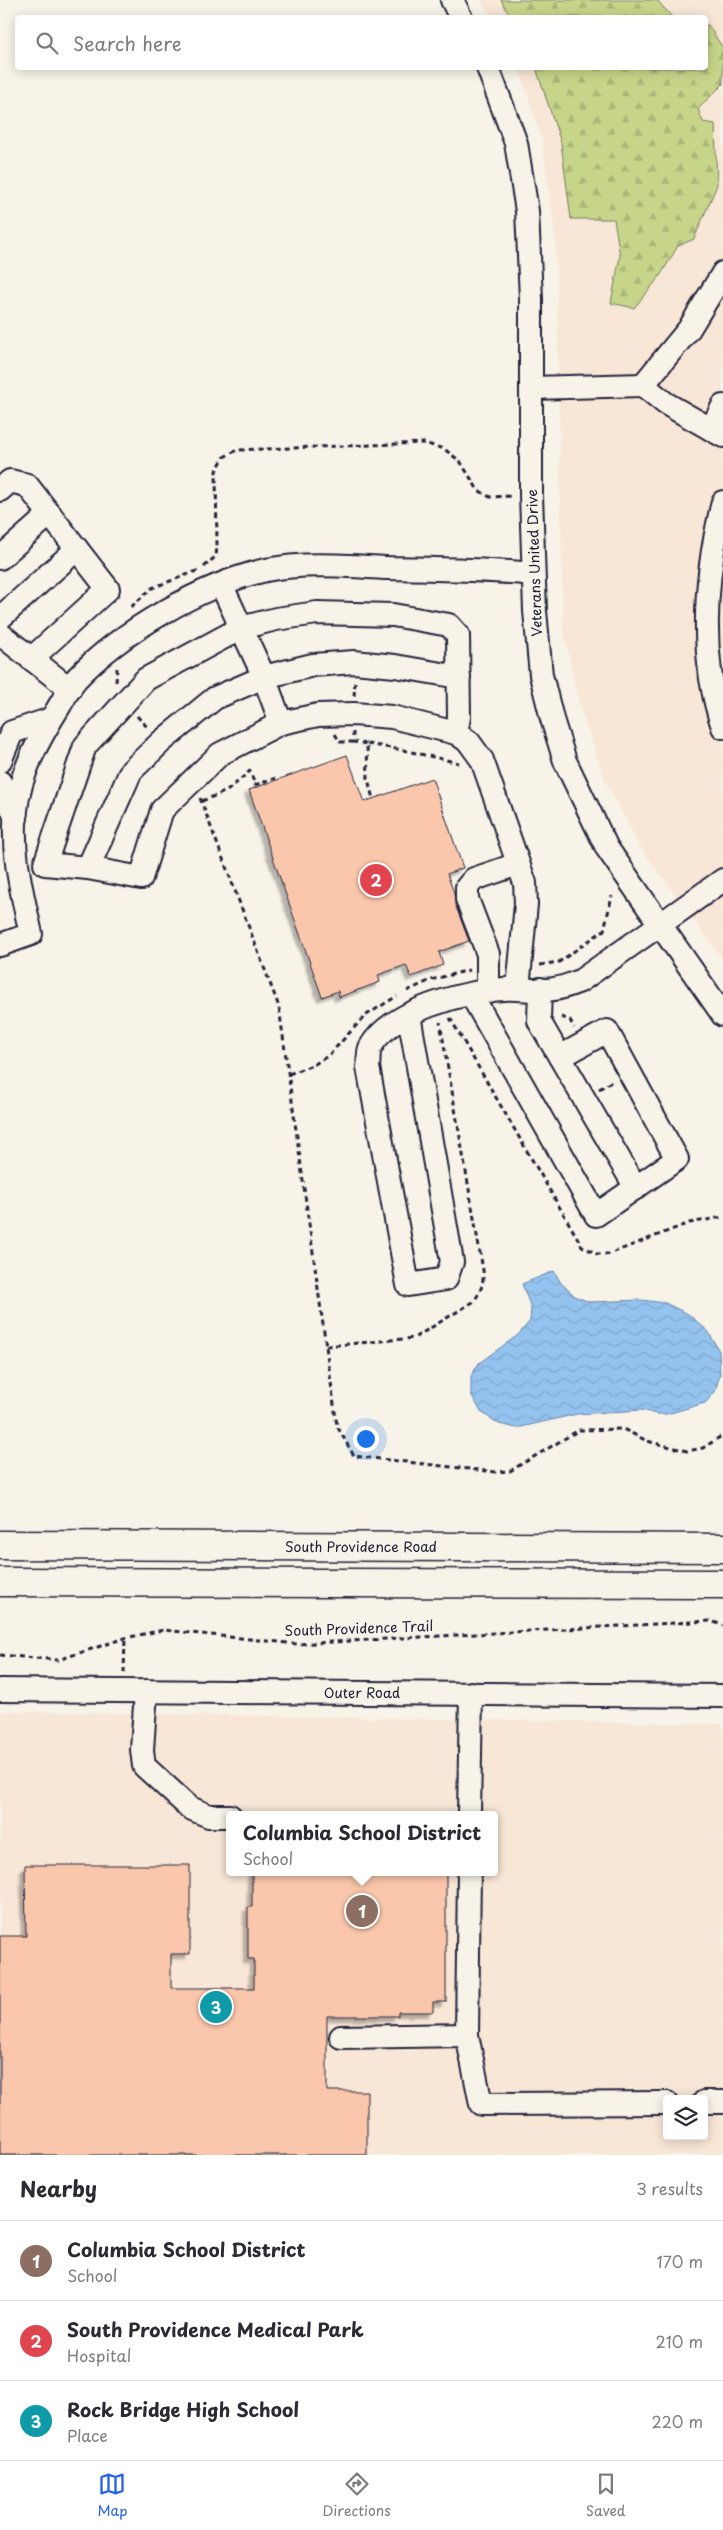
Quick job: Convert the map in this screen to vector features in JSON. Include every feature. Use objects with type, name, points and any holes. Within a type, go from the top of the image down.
[{"type":"main road","name":"South Providence Road","points":[[0,1545],[723,1548]]},
{"type":"main road","points":[[0,1582],[723,1584]]},
{"type":"main road","points":[[684,1584],[723,1593]]},
{"type":"street","points":[[452,0],[460,15]]},
{"type":"street","name":"Veterans United Drive","points":[[489,70],[516,143],[527,211],[531,299],[533,574],[541,675],[565,761],[607,848],[661,923],[723,1015]]},
{"type":"street","points":[[643,385],[689,329],[721,280]]},
{"type":"street","points":[[531,388],[643,385],[665,403],[717,433],[723,406]]},
{"type":"street","points":[[0,490],[10,480],[27,485],[108,589],[31,659]]},
{"type":"street","points":[[723,502],[713,541],[706,630],[710,678],[723,727]]},
{"type":"street","points":[[0,558],[50,514]]},
{"type":"street","points":[[0,618],[78,549]]},
{"type":"street","points":[[0,945],[31,934],[16,863],[16,809],[25,774],[38,739],[76,680],[118,642],[167,609],[266,570],[311,566],[533,574]]},
{"type":"street","points":[[222,586],[264,677],[281,724]]},
{"type":"street","points":[[45,864],[85,746],[146,679],[241,628],[276,619],[317,613],[392,615],[449,625],[458,636],[459,717],[456,733]]},
{"type":"street","points":[[0,634],[70,689]]},
{"type":"street","points":[[88,868],[131,771],[160,742],[215,698],[264,677],[312,665],[354,662],[395,666],[459,677]]},
{"type":"street","points":[[16,863],[88,868],[142,878],[162,810],[220,754],[281,724],[318,715],[354,714],[392,717],[456,733],[469,742],[482,760],[525,883],[526,904],[518,989]]},
{"type":"street","points":[[0,761],[12,732],[51,719]]},
{"type":"street","points":[[0,782],[16,818]]},
{"type":"street","points":[[518,864],[474,879],[467,888],[467,898],[488,954],[480,992],[596,1215],[677,1159],[607,1030],[560,1057]]},
{"type":"street","points":[[410,1015],[452,1262],[446,1279],[408,1285],[368,1067],[370,1048],[386,1029],[410,1015],[441,1002],[480,992],[518,989],[554,990],[580,981],[723,880]]},
{"type":"street","points":[[540,989],[539,1021],[636,1188]]},
{"type":"street","name":"Outer Road","points":[[0,1690],[723,1696]]},
{"type":"street","points":[[146,1691],[142,1750],[144,1766],[190,1808],[209,1816],[226,1816]]},
{"type":"street","points":[[469,1811],[471,1693]]},
{"type":"street","points":[[469,1876],[467,2035],[481,2104],[663,2102]]},
{"type":"street","points":[[341,2037],[467,2035]]},
{"type":"street","points":[[708,2102],[723,2102]]},
{"type":"path","points":[[160,742],[120,698],[116,688],[118,642],[128,611],[140,597],[152,588],[209,565],[216,556],[216,471],[224,457],[237,450],[424,443],[444,449],[460,461],[478,490],[490,497],[531,495]]},
{"type":"path","points":[[367,744],[403,750],[460,764]]},
{"type":"path","points":[[201,801],[227,791],[250,771],[255,785],[276,778]]},
{"type":"path","points":[[192,781],[279,1007],[337,1426],[354,1456],[496,1472],[510,1471],[579,1430],[623,1429],[647,1441],[687,1451],[703,1448],[723,1435]]},
{"type":"path","name":"South Providence Trail","points":[[0,1655],[58,1660],[124,1638],[163,1630],[297,1644],[710,1621],[723,1625]]},
{"type":"shaded area","points":[[481,0],[723,0],[723,960],[639,845],[605,780],[580,707],[563,628],[556,242],[542,140],[520,70],[708,70],[708,15],[490,15]]},
{"type":"shaded area","points":[[0,1711],[723,1724],[723,2155],[0,2155]]},
{"type":"green space","points":[[501,0],[657,0],[670,15],[509,15]]},
{"type":"green space","points":[[708,25],[723,48],[723,84],[698,109],[703,122],[715,124],[717,185],[694,239],[678,246],[660,276],[634,308],[611,303],[620,256],[614,219],[571,219],[561,143],[537,70],[708,70]]},
{"type":"water","points":[[554,1271],[561,1283],[576,1297],[590,1302],[641,1300],[665,1303],[688,1314],[708,1331],[719,1351],[720,1374],[715,1392],[705,1403],[667,1414],[656,1414],[642,1410],[577,1414],[517,1428],[499,1424],[481,1412],[471,1394],[471,1376],[479,1363],[518,1335],[530,1321],[531,1308],[522,1284]]},
{"type":"building","points":[[347,755],[364,802],[432,778],[463,868],[447,874],[454,893],[455,904],[469,941],[439,952],[443,965],[411,977],[406,965],[378,975],[380,982],[339,997],[338,991],[322,997],[249,790]]},
{"type":"building","points":[[25,1865],[190,1865],[190,1954],[171,1954],[171,1988],[254,1988],[254,1959],[248,1959],[248,1907],[252,1907],[252,1876],[446,1876],[446,2002],[433,2002],[433,2012],[398,2012],[398,2016],[327,2016],[327,2091],[367,2091],[367,2155],[0,2155],[0,1936],[26,1936]]},
{"type":"place","name":"South Providence Medical Park","points":[[376,880]]},
{"type":"place","name":"Columbia School District","points":[[362,1911]]},
{"type":"place","name":"Rock Bridge High School","points":[[216,2007]]}]
